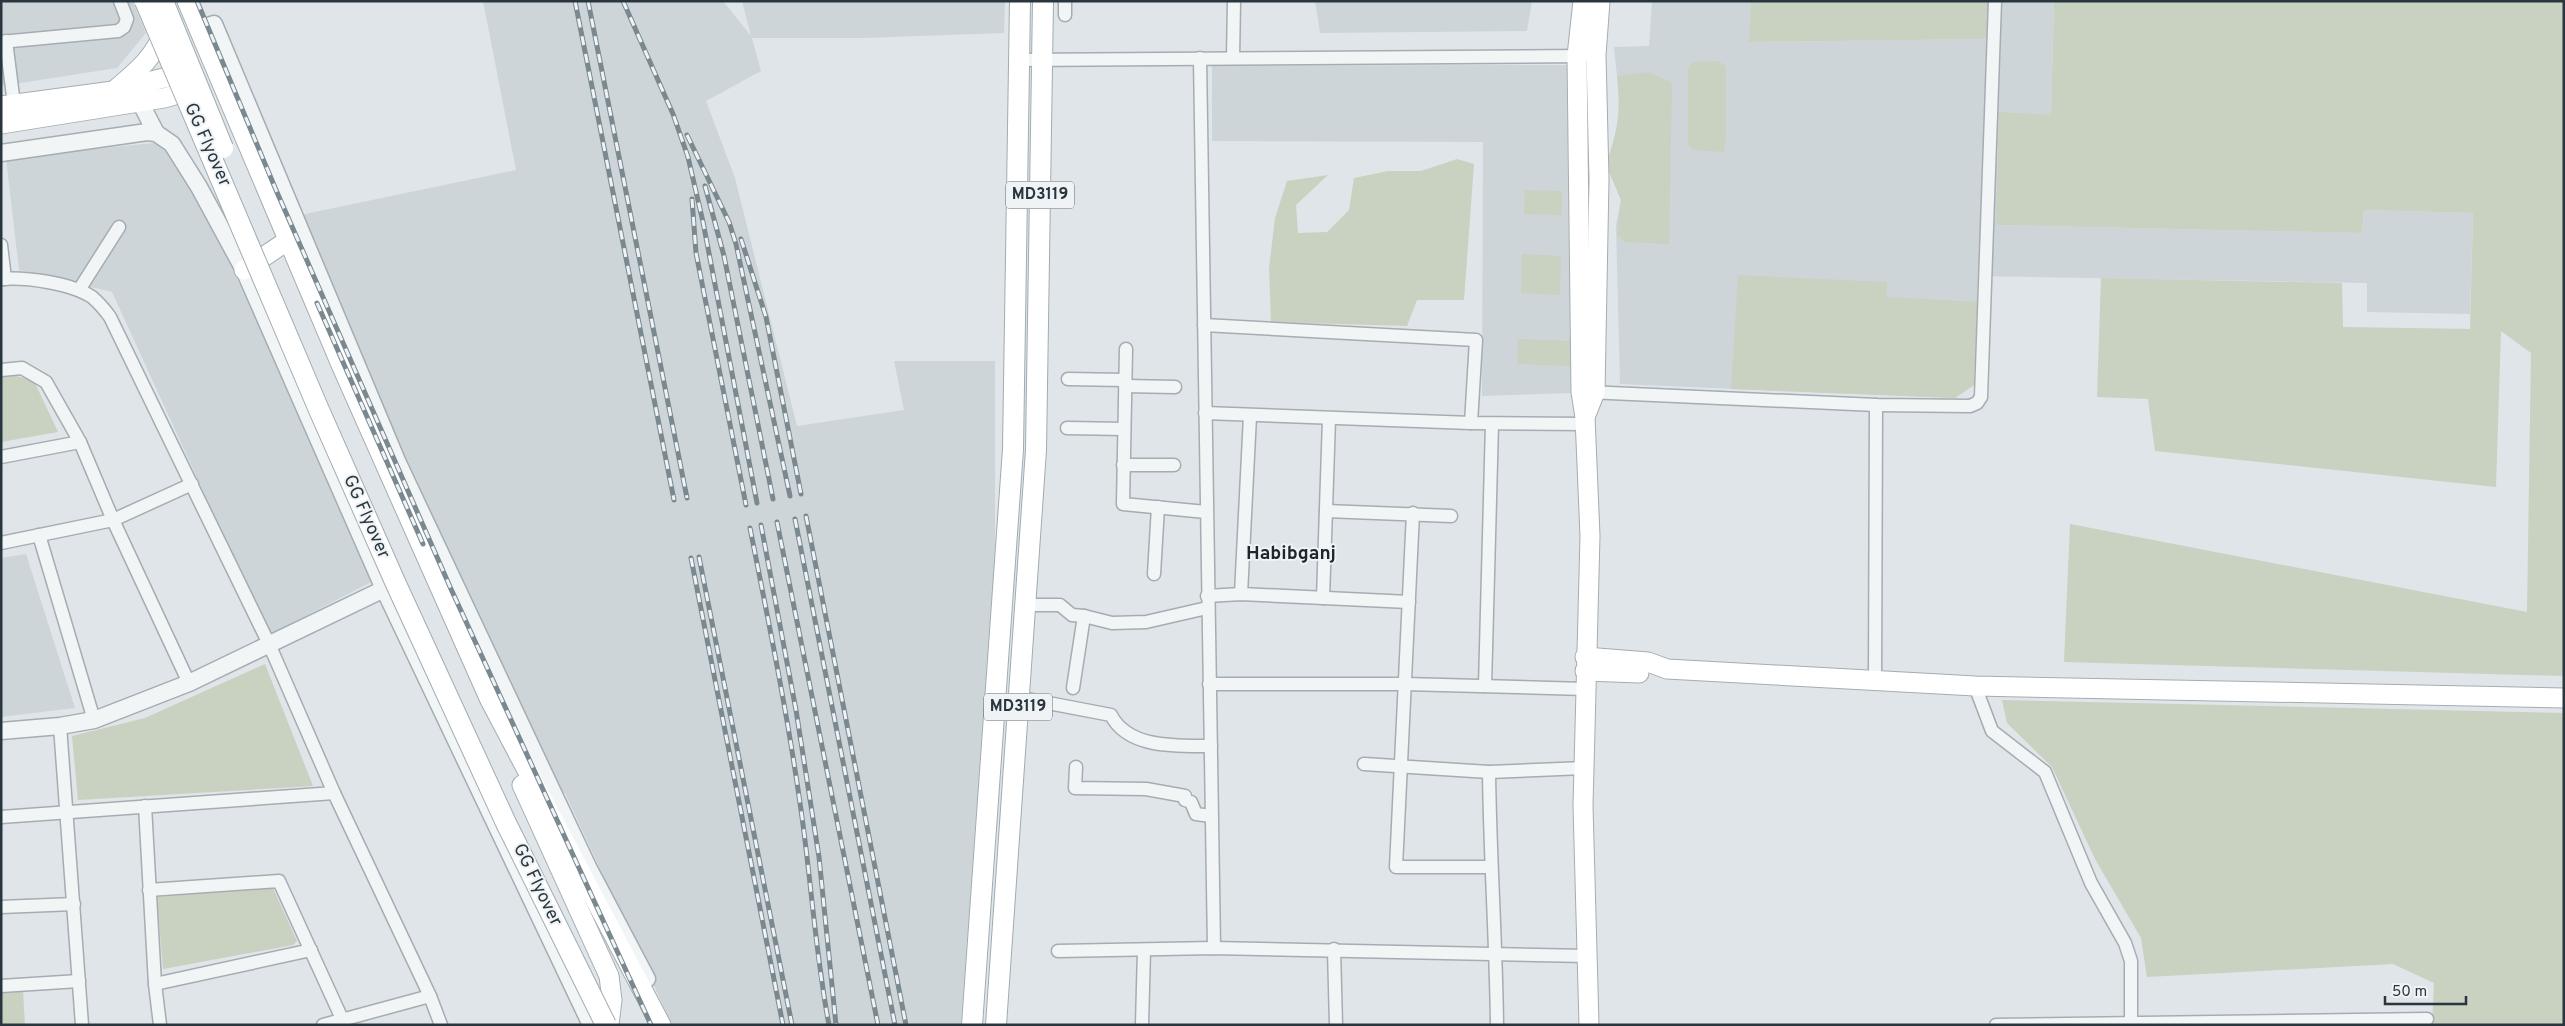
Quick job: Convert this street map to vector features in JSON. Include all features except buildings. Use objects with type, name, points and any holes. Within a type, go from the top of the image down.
[{"type":"main road","name":"GG Flyover","points":[[145,1],[318,410],[396,584],[506,823],[608,1025]]},
{"type":"main road","name":"GG Flyover","points":[[163,1],[313,363],[414,594],[563,914],[620,1025]]},
{"type":"main road","points":[[176,1],[213,73],[489,698],[663,1025]]},
{"type":"main road","points":[[113,91],[147,63],[159,45],[176,1]]},
{"type":"main road","points":[[188,1],[200,29],[228,119],[281,245],[403,527],[609,976],[612,1000],[608,1025]]},
{"type":"main road","name":"MD3119","points":[[972,1025],[1012,449],[1020,1]]},
{"type":"main road","name":"MD3119","points":[[996,1025],[1017,696],[1036,450],[1043,1]]},
{"type":"main road","points":[[1583,1],[1587,56],[1589,239],[1588,392],[1585,420],[1590,536],[1584,768],[1589,1025]]},
{"type":"main road","points":[[1587,56],[1600,1]]},
{"type":"main road","points":[[8,105],[113,91],[159,81],[213,73]]},
{"type":"main road","points":[[1,124],[184,93],[213,73]]},
{"type":"main road","points":[[145,101],[228,119]]},
{"type":"main road","points":[[244,270],[281,245]]},
{"type":"main road","points":[[1585,673],[1648,674],[1667,669],[1975,686],[2564,698]]},
{"type":"main road","points":[[976,972],[999,974]]},
{"type":"street","points":[[8,105],[4,41],[118,31],[124,27],[127,19],[120,1]]},
{"type":"street","points":[[1065,1],[1065,15]]},
{"type":"street","points":[[1233,58],[1234,1]]},
{"type":"street","points":[[1588,392],[1876,405],[1970,406],[1977,403],[1981,397],[1995,1]]},
{"type":"street","points":[[200,29],[214,24],[398,463],[588,867],[663,1010],[663,1025]]},
{"type":"street","points":[[1019,60],[1587,56]]},
{"type":"street","points":[[1200,58],[1207,602],[1214,948]]},
{"type":"street","points":[[145,101],[156,133]]},
{"type":"street","points":[[1,153],[146,132],[156,133],[172,144],[244,270],[384,589],[591,1025]]},
{"type":"street","points":[[79,290],[119,227]]},
{"type":"street","points":[[1,245],[3,279],[49,283],[79,290],[92,298],[110,317],[269,644],[334,793],[430,996],[441,1025]]},
{"type":"street","points":[[1204,325],[1476,340],[1472,423]]},
{"type":"street","points":[[1126,349],[1123,504],[1206,512]]},
{"type":"street","points":[[1,370],[22,368],[46,382],[80,442],[113,520],[189,683]]},
{"type":"street","points":[[1068,380],[1176,387]]},
{"type":"street","points":[[1875,681],[1876,405]]},
{"type":"street","points":[[1205,413],[1492,424],[1585,420]]},
{"type":"street","points":[[1242,594],[1250,416]]},
{"type":"street","points":[[1323,598],[1329,419]]},
{"type":"street","points":[[1485,686],[1492,424]]},
{"type":"street","points":[[1067,428],[1124,429]]},
{"type":"street","points":[[1,457],[80,442]]},
{"type":"street","points":[[1123,465],[1174,465]]},
{"type":"street","points":[[1,543],[113,520],[192,484]]},
{"type":"street","points":[[1154,574],[1158,507]]},
{"type":"street","points":[[1326,511],[1451,516]]},
{"type":"street","points":[[1413,513],[1396,867],[1490,867]]},
{"type":"street","points":[[39,535],[94,720]]},
{"type":"street","points":[[1,731],[60,726],[94,720],[189,683],[384,589]]},
{"type":"street","points":[[1025,606],[1060,606],[1072,615],[1112,623],[1146,622],[1207,602],[1242,594],[1410,602]]},
{"type":"street","points":[[1073,688],[1084,616]]},
{"type":"street","points":[[1209,684],[1485,686],[1585,673]]},
{"type":"street","points":[[1975,686],[1992,731],[2045,772],[2081,861],[2125,943],[2131,961],[2131,1023]]},
{"type":"street","points":[[1017,696],[1111,715],[1117,727],[1136,738],[1173,746],[1211,746]]},
{"type":"street","points":[[60,726],[82,1025]]},
{"type":"street","points":[[1364,764],[1489,772],[1584,768]]},
{"type":"street","points":[[1076,767],[1075,788],[1146,788],[1185,796],[1185,800],[1190,802],[1196,814],[1211,816]]},
{"type":"street","points":[[1489,772],[1490,867],[1496,952],[1497,1025]]},
{"type":"street","points":[[1,817],[334,793]]},
{"type":"street","points":[[145,806],[155,984],[160,1025]]},
{"type":"street","points":[[149,890],[280,881],[343,1021]]},
{"type":"street","points":[[1,907],[74,904]]},
{"type":"street","points":[[1058,952],[1214,948],[1496,952],[1587,956]]},
{"type":"street","points":[[1336,1025],[1342,949]]},
{"type":"street","points":[[155,984],[311,950]]},
{"type":"street","points":[[1142,1025],[1144,950]]},
{"type":"street","points":[[1,986],[79,982]]},
{"type":"street","points":[[323,1025],[430,996]]},
{"type":"street","points":[[1996,1025],[2427,1019]]},
{"type":"shaded area","points":[[1,1],[133,1],[146,33],[117,68],[1,86]]},
{"type":"shaded area","points":[[483,1],[723,1],[751,36],[742,1],[1005,1],[1004,33],[862,38],[752,38],[761,71],[706,101],[735,178],[797,426],[904,410],[894,361],[995,361],[995,554],[961,1025],[672,1025],[565,793],[550,798],[281,219],[516,170]]},
{"type":"shaded area","points":[[1315,1],[1532,1],[1527,31],[1320,33]]},
{"type":"shaded area","points":[[1652,1],[1751,1],[1750,42],[1983,39],[1990,1],[2054,1],[2051,115],[1996,225],[2362,233],[2364,210],[2473,213],[2470,314],[2367,312],[2367,283],[1978,276],[1974,385],[1955,398],[1620,384],[1616,225],[1621,200],[1606,164],[1617,134],[1620,106],[1614,47],[1649,46]]},
{"type":"shaded area","points":[[1568,65],[1572,393],[1482,396],[1483,142],[1212,141],[1212,66]]},
{"type":"shaded area","points":[[173,141],[377,579],[269,635],[112,292],[19,270],[6,158]]},
{"type":"shaded area","points":[[26,554],[75,708],[1,717],[1,558]]},
{"type":"green space","points":[[1751,1],[1990,1],[1989,35],[1983,39],[1749,42]]},
{"type":"green space","points":[[2054,1],[2564,1],[2564,676],[2064,662],[2070,524],[2527,612],[2531,353],[2501,331],[2496,487],[2155,451],[2148,399],[2097,397],[2101,278],[2342,283],[2343,327],[2470,329],[2473,213],[2364,210],[2362,233],[1996,225],[1999,112],[2051,115]]},
{"type":"green space","points":[[1718,61],[1726,66],[1726,132],[1724,152],[1693,150],[1688,145],[1688,68],[1693,62]]},
{"type":"green space","points":[[1649,72],[1671,82],[1672,87],[1669,244],[1625,242],[1617,235],[1621,200],[1606,164],[1618,121],[1617,76]]},
{"type":"green space","points":[[1457,159],[1474,164],[1464,300],[1417,300],[1407,326],[1271,322],[1269,269],[1275,218],[1287,181],[1328,175],[1296,205],[1298,233],[1327,232],[1349,210],[1354,178],[1388,171],[1421,171]]},
{"type":"green space","points":[[1525,190],[1562,191],[1562,215],[1524,214]]},
{"type":"green space","points":[[1522,254],[1561,256],[1560,295],[1521,293]]},
{"type":"green space","points":[[1738,275],[1887,282],[1886,297],[1977,302],[1974,385],[1955,398],[1731,389]]},
{"type":"green space","points":[[1518,339],[1571,341],[1570,366],[1517,364]]},
{"type":"green space","points":[[17,376],[34,381],[58,432],[1,442],[1,377]]},
{"type":"green space","points":[[265,664],[313,786],[78,800],[72,736],[145,718]]},
{"type":"green space","points":[[2002,700],[2564,713],[2564,1025],[2432,1025],[2434,983],[2393,964],[2147,977],[2141,938],[2095,859],[2052,767],[2007,723]]},
{"type":"green space","points":[[273,888],[297,941],[293,945],[163,969],[157,897]]},
{"type":"green space","points":[[23,992],[25,1025],[1,1025],[1,993]]},
{"type":"railway","points":[[197,1],[276,190],[451,589],[651,1025]]},
{"type":"railway","points":[[575,1],[674,500]]},
{"type":"railway","points":[[588,1],[687,498]]},
{"type":"railway","points":[[623,1],[673,114],[688,157],[703,222],[757,503]]},
{"type":"railway","points":[[687,135],[729,222],[736,244],[790,496]]},
{"type":"railway","points":[[705,186],[724,256],[773,499]]},
{"type":"railway","points":[[692,199],[696,253],[746,505]]},
{"type":"railway","points":[[741,239],[766,317],[801,494]]},
{"type":"railway","points":[[317,303],[423,544]]},
{"type":"railway","points":[[806,516],[906,1025]]},
{"type":"railway","points":[[795,519],[895,1025]]},
{"type":"railway","points":[[777,522],[878,1025]]},
{"type":"railway","points":[[761,525],[796,710],[819,857],[836,1025]]},
{"type":"railway","points":[[750,528],[795,769],[820,969],[829,1025]]},
{"type":"railway","points":[[699,557],[792,1025]]},
{"type":"railway","points":[[691,558],[783,1025]]},
{"type":"district","name":"Habibganj","points":[[1291,554]]}]
